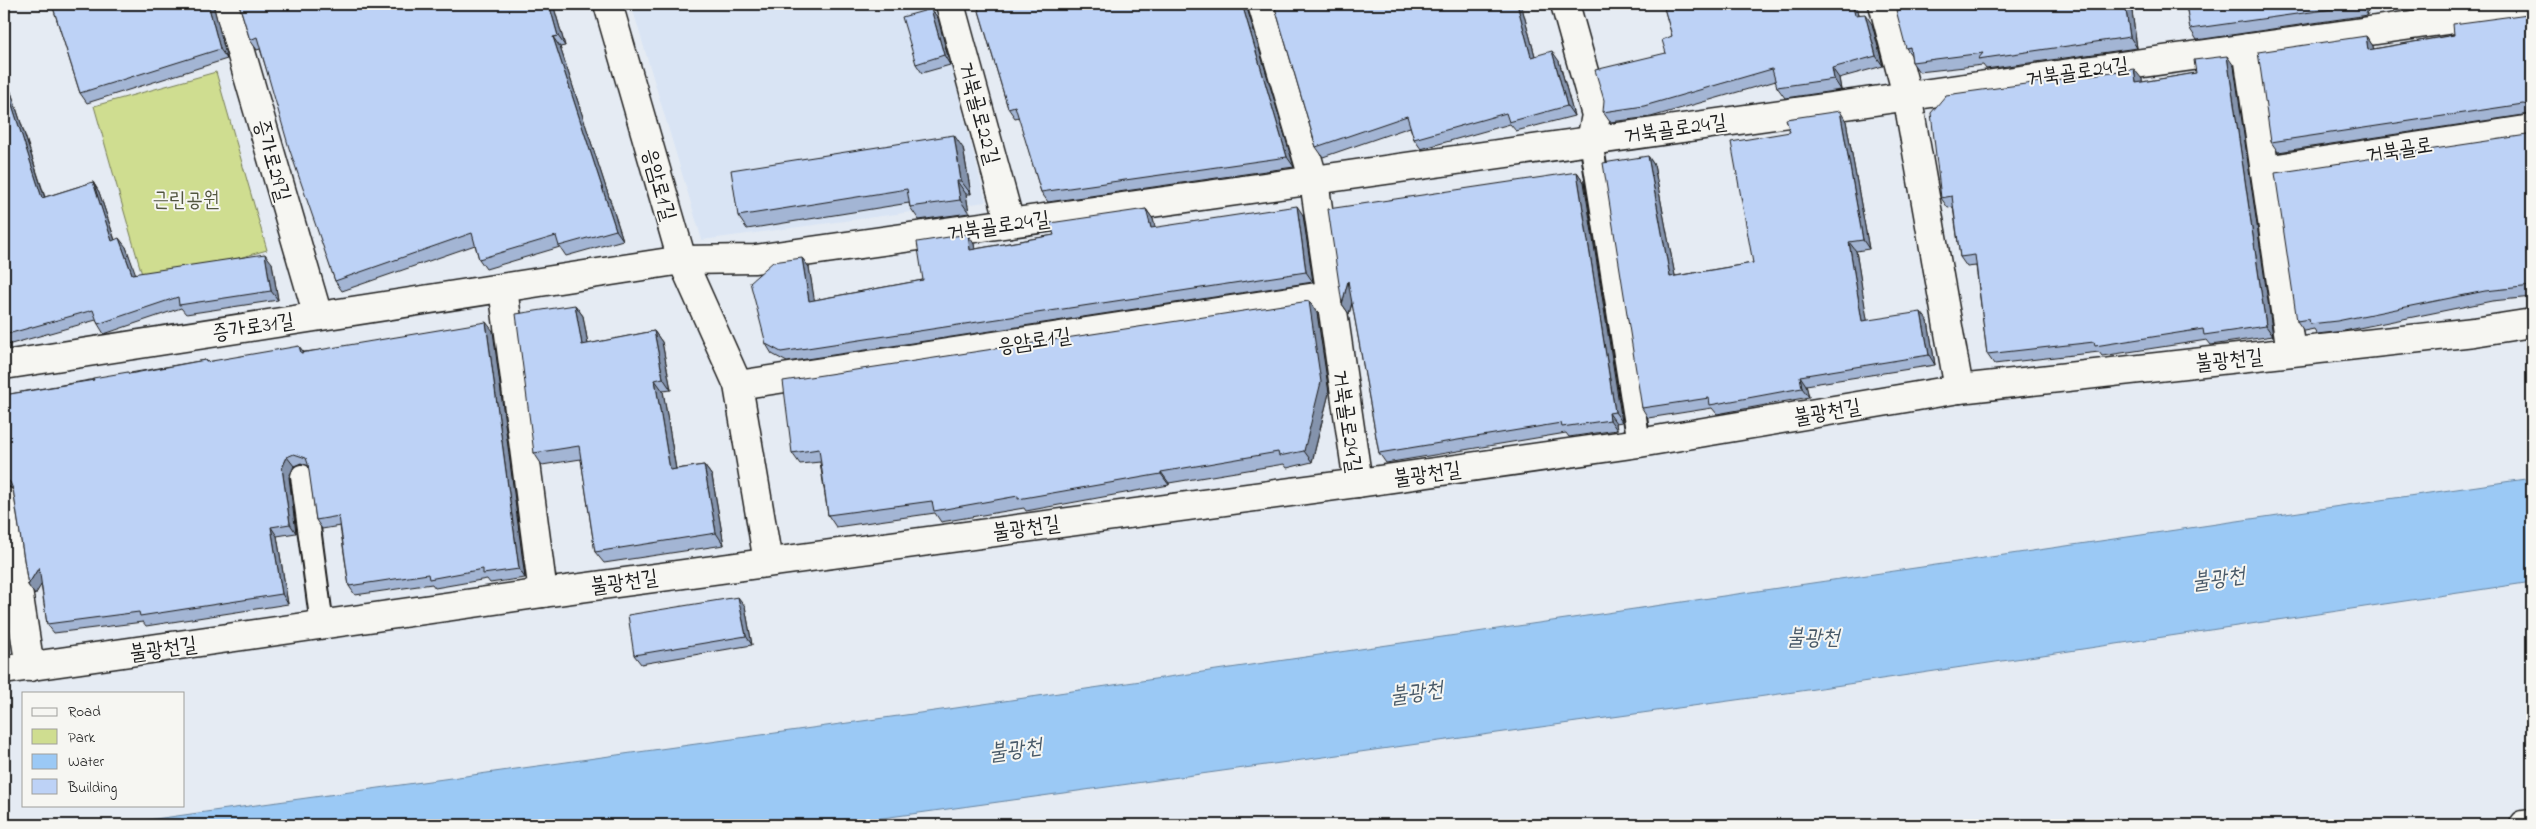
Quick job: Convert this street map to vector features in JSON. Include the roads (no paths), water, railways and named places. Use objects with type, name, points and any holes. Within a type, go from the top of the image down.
[{"type":"street","name":"증가로29길","points":[[227,4],[318,316]]},
{"type":"street","name":"응암로1길","points":[[608,4],[682,260],[738,385],[768,562]]},
{"type":"street","name":"거북골로22길","points":[[950,4],[1010,223]]},
{"type":"street","points":[[1262,4],[1314,181]]},
{"type":"street","points":[[1566,4],[1596,114],[1591,140]]},
{"type":"street","points":[[1883,4],[1908,95],[1959,389]]},
{"type":"street","name":"거북골로24길","points":[[682,260],[755,259],[1314,181],[2247,48],[2426,13],[2532,8]]},
{"type":"street","points":[[2247,48],[2291,352]]},
{"type":"street","name":"거북골로","points":[[2265,170],[2532,129]]},
{"type":"street","name":"거북골로24길","points":[[1314,181],[1358,483]]},
{"type":"street","name":"증가로31길","points":[[4,365],[682,260]]},
{"type":"street","points":[[503,288],[543,593]]},
{"type":"street","name":"응암로1길","points":[[738,385],[1330,295]]},
{"type":"street","name":"불광천길","points":[[17,668],[543,593],[1358,483],[1639,443],[1959,389],[2474,332],[2532,323]]},
{"type":"street","points":[[4,501],[17,668]]},
{"type":"street","points":[[2524,825],[2532,824]]},
{"type":"lane","points":[[1591,140],[1639,443]]},
{"type":"lane","points":[[302,476],[322,625]]},
{"type":"water","name":"불광천","points":[[2532,478],[2532,582],[1801,691],[832,825],[112,825],[956,708]]},
{"type":"park label","name":"근린공원","points":[[186,199]]}]
